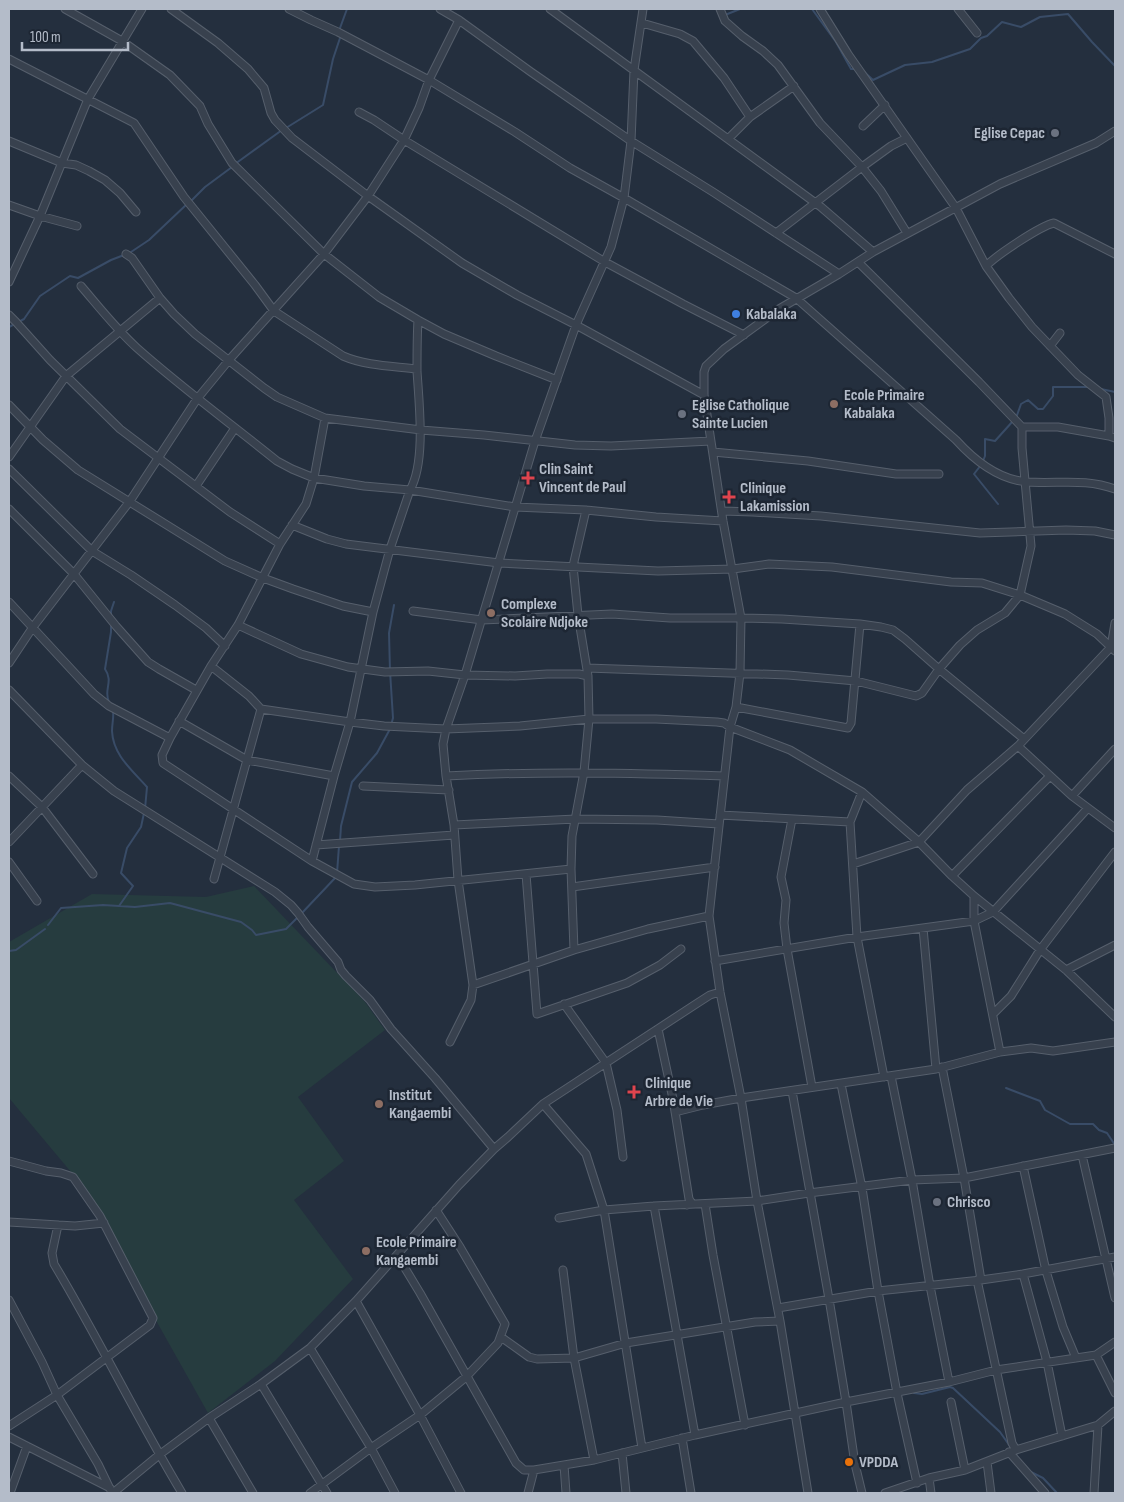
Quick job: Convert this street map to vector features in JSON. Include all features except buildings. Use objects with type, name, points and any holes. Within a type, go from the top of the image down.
[{"type":"street","points":[[65,9],[122,42],[170,75],[200,106],[208,124],[234,165],[324,254],[379,297],[444,334],[557,380]]},
{"type":"street","points":[[9,282],[40,216],[88,99],[142,9]]},
{"type":"street","points":[[170,9],[218,43],[248,69],[264,88],[274,120],[322,162],[368,196],[462,263],[517,295],[704,395]]},
{"type":"street","points":[[289,9],[338,32],[429,80],[570,168],[796,298],[981,464],[1005,476],[1026,482],[1092,482],[1115,489]]},
{"type":"street","points":[[440,9],[459,20],[630,141],[714,192],[839,274]]},
{"type":"street","points":[[550,9],[815,202],[873,252]]},
{"type":"street","points":[[450,1042],[471,1000],[473,985],[458,880],[454,825],[446,776],[444,744],[446,728],[465,675],[535,441],[576,325],[606,262],[611,247],[624,198],[630,141],[634,70],[643,9]]},
{"type":"street","points":[[720,9],[725,21],[778,65],[820,123],[862,167],[881,192],[907,233]]},
{"type":"street","points":[[820,9],[848,54],[956,208],[986,266],[1009,298],[1032,327],[1078,375],[1106,397],[1112,437],[1058,427],[1022,427]]},
{"type":"street","points":[[958,9],[977,33]]},
{"type":"street","points":[[9,663],[33,627],[130,501],[197,399],[229,360],[324,254],[368,196],[404,140],[419,108],[429,80],[459,20]]},
{"type":"street","points":[[642,23],[680,34],[693,40],[724,78],[750,117]]},
{"type":"street","points":[[9,59],[134,123],[188,203],[255,284],[274,311],[352,360],[377,365],[417,369]]},
{"type":"street","points":[[728,139],[750,117],[794,86]]},
{"type":"street","points":[[863,126],[885,105]]},
{"type":"street","points":[[359,112],[606,262],[744,335]]},
{"type":"street","points":[[808,1493],[778,1308],[757,1201],[742,1098],[720,992],[709,916],[730,727],[736,707],[740,673],[741,618],[723,521],[704,395],[704,372],[706,366],[724,349],[796,298],[873,252],[1000,184],[1096,142],[1115,131]]},
{"type":"street","points":[[776,233],[862,167],[891,146],[907,138]]},
{"type":"street","points":[[9,141],[62,163],[82,168],[105,180],[120,193],[136,212]]},
{"type":"street","points":[[9,205],[77,226]]},
{"type":"street","points":[[986,266],[993,259],[1034,233],[1054,223],[1115,254]]},
{"type":"street","points":[[126,254],[132,258],[160,298],[195,334],[277,397],[325,418],[421,430],[576,445],[611,446],[711,440]]},
{"type":"street","points":[[9,261],[18,264]]},
{"type":"street","points":[[587,668],[788,675],[856,681],[916,696],[922,693],[939,669],[960,645],[977,630],[1005,614],[1020,594],[1032,546],[1022,427],[858,262]]},
{"type":"street","points":[[80,286],[136,348],[197,399],[277,461],[314,478],[364,486],[410,490],[515,507],[586,510],[723,521]]},
{"type":"street","points":[[9,457],[66,376],[160,298]]},
{"type":"street","points":[[9,316],[120,429],[230,512],[280,544]]},
{"type":"street","points":[[312,862],[350,722],[373,612],[390,549],[410,490],[415,482],[421,430],[417,369],[418,320]]},
{"type":"street","points":[[1050,346],[1060,333]]},
{"type":"street","points":[[9,405],[29,427],[78,470],[225,561],[263,578],[343,606],[373,612]]},
{"type":"street","points":[[325,418],[314,478],[306,504],[280,544],[238,625],[196,690],[162,755],[163,763],[312,862],[354,884],[375,887],[415,885],[571,869]]},
{"type":"street","points":[[196,486],[235,428]]},
{"type":"street","points":[[713,452],[808,461],[896,474],[939,474]]},
{"type":"street","points":[[9,469],[92,551],[175,605],[206,628],[225,646]]},
{"type":"street","points":[[9,509],[74,574],[148,662],[196,690]]},
{"type":"street","points":[[574,950],[571,869],[572,836],[584,772],[589,719],[588,676],[578,615],[573,566],[586,510]]},
{"type":"street","points":[[722,511],[821,516],[980,533],[1031,530],[1095,531],[1115,535]]},
{"type":"street","points":[[292,525],[327,539],[346,544],[499,563],[658,570],[733,569],[769,564],[832,567],[951,582],[982,583],[1020,594],[1078,621],[1097,634],[1113,649]]},
{"type":"street","points":[[9,602],[94,694],[110,706],[170,738]]},
{"type":"street","points":[[412,611],[482,620],[612,614],[670,618],[741,618],[860,624],[881,627],[893,630],[905,639],[1024,739]]},
{"type":"street","points":[[853,864],[919,842],[967,790],[1018,746],[1113,649],[1115,623]]},
{"type":"street","points":[[736,707],[848,728],[851,723],[856,681],[860,624]]},
{"type":"street","points":[[238,625],[301,654],[361,669],[390,672],[428,671],[465,675],[579,674],[588,676]]},
{"type":"street","points":[[211,666],[244,692],[261,709],[350,722],[446,728],[520,726],[589,719],[656,719],[724,723],[790,750],[862,792],[919,842],[974,896],[1066,970],[1115,1017]]},
{"type":"street","points":[[9,690],[82,765],[114,791],[275,892],[291,905],[338,962],[346,976],[370,1000],[391,1029],[494,1149]]},
{"type":"street","points":[[214,879],[261,709]]},
{"type":"street","points":[[179,721],[247,760],[334,776]]},
{"type":"street","points":[[1018,746],[1072,796],[1115,828]]},
{"type":"street","points":[[1072,796],[1115,748]]},
{"type":"street","points":[[9,842],[82,765]]},
{"type":"street","points":[[446,776],[584,772],[724,776]]},
{"type":"street","points":[[9,776],[42,807],[93,874]]},
{"type":"street","points":[[952,876],[1050,776]]},
{"type":"street","points":[[363,786],[448,790]]},
{"type":"street","points":[[862,792],[850,822],[857,937],[912,1180],[949,1382]]},
{"type":"street","points":[[715,961],[857,937],[974,921],[993,912],[1088,808]]},
{"type":"street","points":[[720,815],[850,822]]},
{"type":"street","points":[[454,825],[576,819],[657,820],[719,824]]},
{"type":"street","points":[[792,819],[781,877],[786,900],[784,923],[812,1087]]},
{"type":"street","points":[[316,845],[454,835]]},
{"type":"street","points":[[993,1014],[1011,996],[1040,950],[1115,852]]},
{"type":"street","points":[[9,862],[37,901]]},
{"type":"street","points":[[572,887],[714,867]]},
{"type":"street","points":[[526,874],[537,1014],[627,983],[660,965],[681,949]]},
{"type":"street","points":[[974,896],[974,921],[1000,1052]]},
{"type":"street","points":[[473,985],[574,950],[648,929],[709,916]]},
{"type":"street","points":[[923,928],[939,1068],[964,1178],[979,1280],[1013,1451],[1045,1493]]},
{"type":"street","points":[[1066,970],[1115,945]]},
{"type":"street","points":[[112,1492],[209,1418],[261,1384],[310,1348],[356,1301],[436,1210],[494,1149],[544,1104],[710,995],[720,992]]},
{"type":"street","points":[[564,1004],[606,1063],[617,1110],[623,1157]]},
{"type":"street","points":[[658,1029],[676,1112],[691,1202],[687,1205]]},
{"type":"street","points":[[676,1112],[742,1098],[939,1068],[1000,1052],[1031,1048],[1053,1051],[1115,1042]]},
{"type":"street","points":[[841,1084],[862,1188],[878,1291],[897,1393],[917,1483]]},
{"type":"street","points":[[792,1091],[829,1299],[855,1464],[862,1493]]},
{"type":"street","points":[[544,1104],[586,1154],[604,1210],[642,1448]]},
{"type":"street","points":[[559,1218],[604,1210],[757,1201],[912,1180],[964,1178],[1114,1150]]},
{"type":"street","points":[[1082,1155],[1115,1298]]},
{"type":"street","points":[[9,1161],[73,1177],[104,1223],[153,1318],[150,1325],[57,1395],[9,1426]]},
{"type":"street","points":[[1023,1166],[1046,1270],[1063,1328],[1076,1358]]},
{"type":"street","points":[[705,1204],[745,1425]]},
{"type":"street","points":[[654,1206],[695,1435]]},
{"type":"street","points":[[310,1493],[420,1415],[466,1377],[498,1343],[501,1337],[505,1324],[436,1210]]},
{"type":"street","points":[[9,1222],[76,1226],[104,1223]]},
{"type":"street","points":[[58,1225],[52,1254],[54,1264],[159,1455],[182,1493]]},
{"type":"street","points":[[397,1255],[516,1463],[524,1470],[594,1460],[695,1435],[949,1382],[996,1370],[1096,1355],[1115,1342]]},
{"type":"street","points":[[778,1308],[878,1291],[1023,1274],[1115,1257]]},
{"type":"street","points":[[563,1270],[574,1358],[594,1460]]},
{"type":"street","points":[[1023,1274],[1047,1362],[1062,1436]]},
{"type":"street","points":[[9,1300],[57,1395],[98,1464],[112,1492]]},
{"type":"street","points":[[356,1301],[461,1493]]},
{"type":"street","points":[[501,1337],[528,1356],[537,1359],[574,1358],[626,1343],[755,1322],[780,1320]]},
{"type":"street","points":[[310,1348],[371,1448],[395,1493]]},
{"type":"street","points":[[1096,1355],[1115,1393]]},
{"type":"street","points":[[261,1384],[327,1493]]},
{"type":"street","points":[[951,1402],[965,1470]]},
{"type":"street","points":[[885,1493],[929,1478],[965,1470],[1013,1451],[1098,1425],[1115,1411]]},
{"type":"street","points":[[209,1418],[253,1493]]},
{"type":"street","points":[[1094,1493],[1098,1425]]},
{"type":"street","points":[[9,1437],[112,1492]]},
{"type":"street","points":[[682,1438],[692,1493]]},
{"type":"street","points":[[10,1493],[27,1446]]},
{"type":"street","points":[[622,1453],[626,1493]]},
{"type":"street","points":[[987,1462],[992,1493]]},
{"type":"street","points":[[564,1465],[566,1493]]},
{"type":"street","points":[[528,1493],[534,1470]]},
{"type":"street","points":[[929,1478],[931,1493]]},
{"type":"green space","points":[[254,886],[365,1002],[385,1030],[298,1097],[344,1161],[294,1200],[353,1279],[275,1361],[208,1413],[76,1178],[9,1098],[9,942],[92,894],[206,897]]},
{"type":"waterway","points":[[340,28],[347,9]]},
{"type":"waterway","points":[[725,15],[740,9]]},
{"type":"waterway","points":[[812,9],[836,42],[851,69],[857,69]]},
{"type":"waterway","points":[[861,69],[873,80],[905,65],[932,62],[970,49],[1002,22],[1021,27],[1040,17],[1068,14],[1115,66]]},
{"type":"waterway","points":[[286,128],[323,105],[333,59],[340,38]]},
{"type":"waterway","points":[[235,164],[282,130]]},
{"type":"waterway","points":[[191,201],[205,187],[232,167]]},
{"type":"waterway","points":[[128,254],[149,240],[187,204]]},
{"type":"waterway","points":[[9,327],[24,319],[40,296],[70,276],[78,278],[124,255]]},
{"type":"waterway","points":[[1016,418],[1021,404],[1028,400],[1038,409],[1043,409],[1053,396],[1053,387],[1089,387]]},
{"type":"waterway","points":[[1101,389],[1115,392]]},
{"type":"waterway","points":[[983,461],[985,456],[985,439],[995,441],[1013,421]]},
{"type":"waterway","points":[[981,465],[974,474],[998,504]]},
{"type":"waterway","points":[[111,616],[114,602]]},
{"type":"waterway","points":[[340,841],[341,826],[352,782],[377,753],[390,729],[393,718],[389,633],[394,605]]},
{"type":"waterway","points":[[109,702],[107,698],[109,678],[105,669],[111,625]]},
{"type":"waterway","points":[[113,711],[113,740],[124,762],[147,787],[145,809]]},
{"type":"waterway","points":[[119,906],[133,886],[121,873],[127,848],[141,827],[144,813]]},
{"type":"waterway","points":[[337,873],[339,846]]},
{"type":"waterway","points":[[301,914],[336,877]]},
{"type":"waterway","points":[[48,925],[61,908],[103,905],[135,907],[170,903],[241,922],[256,935],[286,929],[298,917]]},
{"type":"waterway","points":[[9,951],[16,950],[45,929]]},
{"type":"waterway","points":[[1006,1088],[1040,1101],[1045,1110],[1070,1124],[1093,1124],[1099,1130],[1107,1133],[1115,1145]]},
{"type":"waterway","points":[[914,1393],[922,1394],[950,1387],[953,1388],[1000,1432],[1012,1449]]},
{"type":"waterway","points":[[1031,1472],[1043,1478],[1057,1493]]},
{"type":"place","name":"Eglise Cepac","points":[[1055,133]]},
{"type":"place","name":"Kabalaka","points":[[736,314]]},
{"type":"place","name":"Ecole Primaire Kabalaka","points":[[834,404]]},
{"type":"place","name":"Eglise Catholique Sainte Lucien","points":[[682,414]]},
{"type":"place","name":"Clin Saint Vincent de Paul","points":[[528,478]]},
{"type":"place","name":"Clinique Lakamission","points":[[729,497]]},
{"type":"place","name":"Complexe Scolaire Ndjoke","points":[[491,613]]},
{"type":"place","name":"Clinique Arbre de Vie","points":[[634,1092]]},
{"type":"place","name":"Institut Kangaembi","points":[[379,1104]]},
{"type":"place","name":"Chrisco","points":[[937,1202]]},
{"type":"place","name":"Ecole Primaire Kangaembi","points":[[366,1251]]},
{"type":"place","name":"VPDDA","points":[[849,1462]]}]
